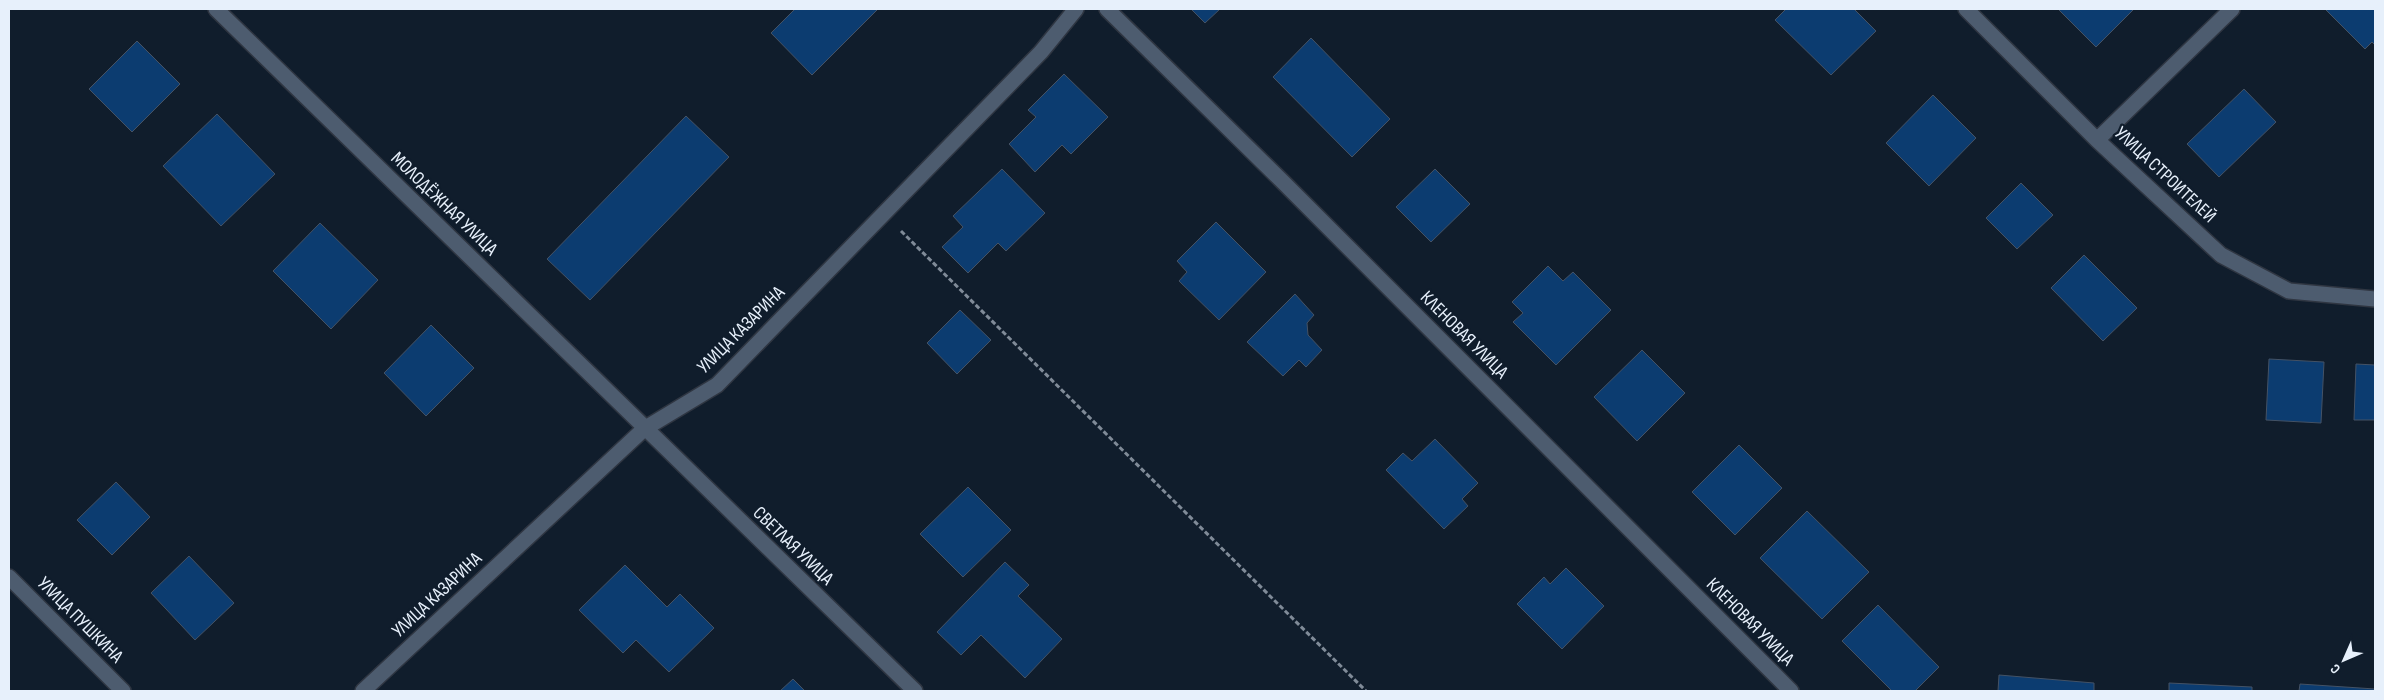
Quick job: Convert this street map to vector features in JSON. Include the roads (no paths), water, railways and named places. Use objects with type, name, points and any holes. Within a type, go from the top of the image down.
[{"type":"street","name":"МОЛОДЁЖНАЯ УЛИЦА","points":[[216,9],[644,429]]},
{"type":"street","name":"УЛИЦА КАЗАРИНА","points":[[363,691],[644,429],[717,385],[1042,52],[1076,9]]},
{"type":"street","name":"КЛЕНОВАЯ УЛИЦА","points":[[1107,9],[1282,181],[1791,691]]},
{"type":"street","name":"УЛИЦА СТРОИТЕЛЕЙ","points":[[1966,9],[2097,140],[2221,255],[2289,291],[2375,299]]},
{"type":"street","points":[[2097,140],[2232,9]]},
{"type":"street","name":"СВЕТЛАЯ УЛИЦА","points":[[644,429],[915,691]]},
{"type":"street","name":"УЛИЦА ПУШКИНА","points":[[9,577],[123,691]]}]
